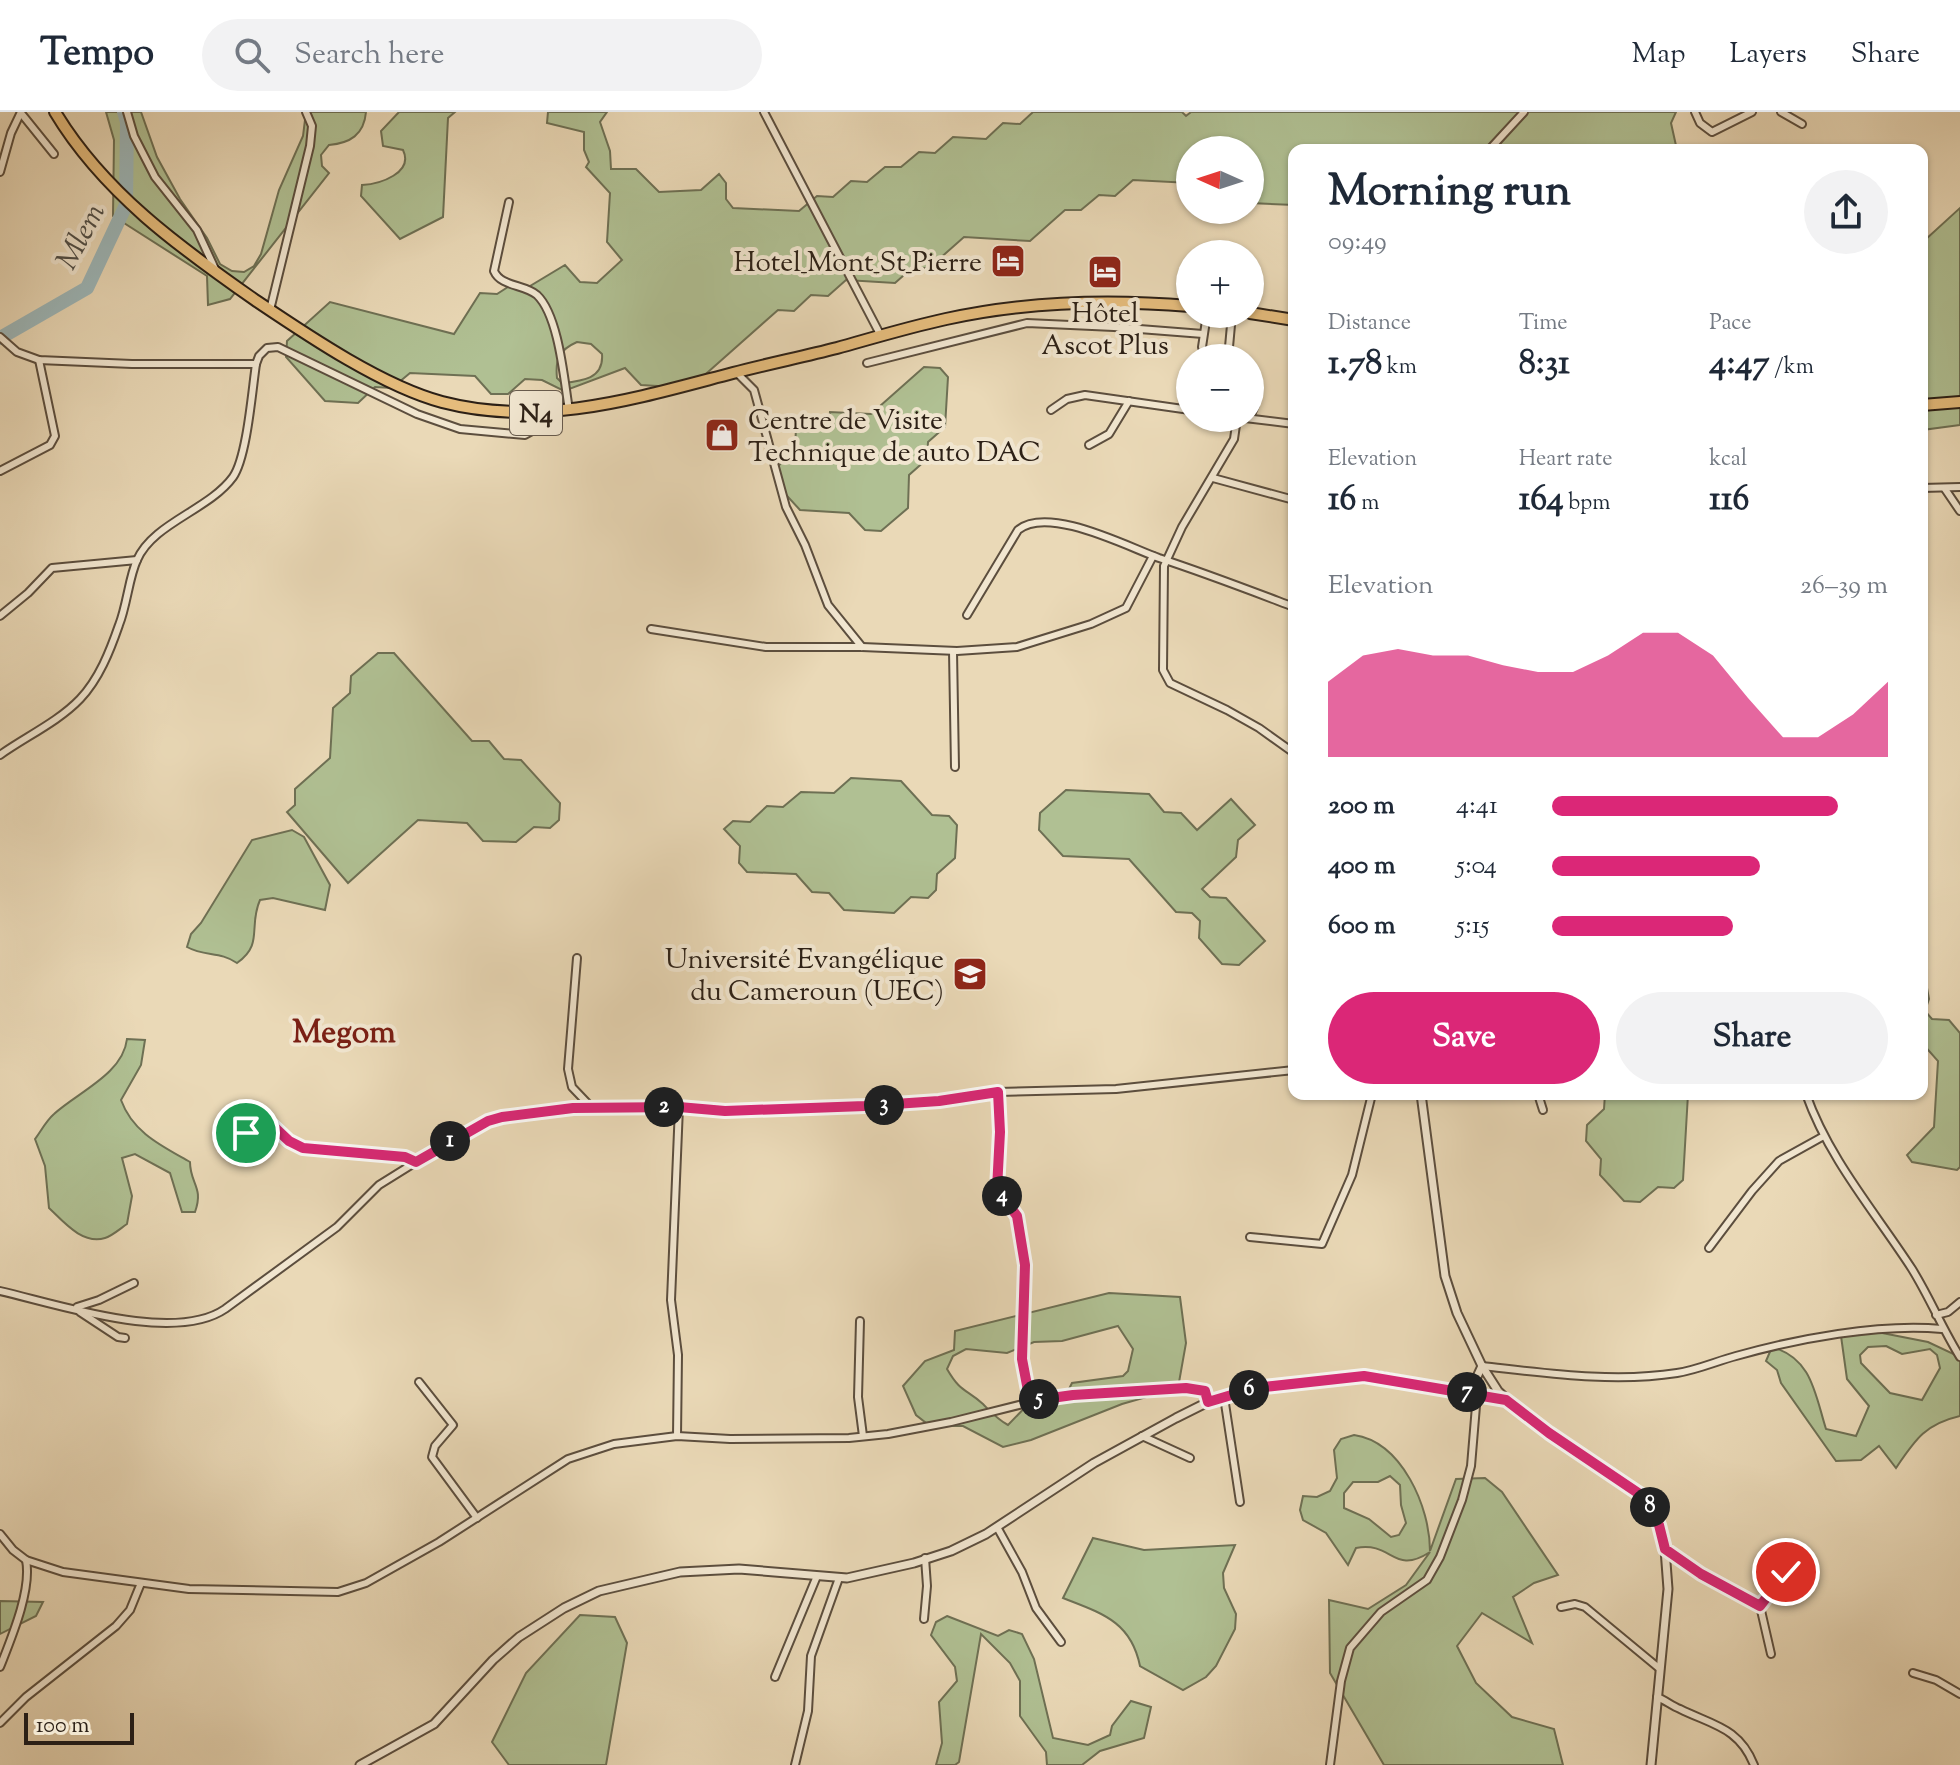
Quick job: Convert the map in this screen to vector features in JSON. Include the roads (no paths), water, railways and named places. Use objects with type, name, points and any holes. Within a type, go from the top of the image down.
[{"type":"highway","name":"N4","points":[[53,112],[90,162],[136,209],[217,274],[334,351],[417,393],[441,401],[524,413],[569,410],[628,400],[881,336]]},
{"type":"highway","points":[[881,336],[946,319],[1050,302],[1130,301],[1176,305]]},
{"type":"highway","points":[[1264,315],[1288,319]]},
{"type":"highway","points":[[1928,405],[1960,402]]},
{"type":"street","points":[[0,172],[11,133],[21,112],[54,154]]},
{"type":"street","points":[[127,112],[134,136],[155,177],[197,230],[217,274]]},
{"type":"street","points":[[270,310],[310,146],[312,126],[306,112]]},
{"type":"street","points":[[764,112],[881,336]]},
{"type":"street","points":[[1495,144],[1524,112]]},
{"type":"street","points":[[1695,112],[1700,123],[1712,132],[1752,112]]},
{"type":"street","points":[[1781,112],[1802,124]]},
{"type":"street","points":[[509,202],[494,271],[502,281],[537,295],[547,312],[556,336],[569,410]]},
{"type":"street","points":[[867,363],[1027,323],[1203,334]]},
{"type":"street","points":[[1202,344],[1204,328]]},
{"type":"street","points":[[0,337],[17,352],[39,360],[256,364]]},
{"type":"street","points":[[0,755],[67,711],[89,688],[104,663],[119,625],[137,560],[168,527],[215,495],[233,478],[241,454],[256,364],[262,351],[278,347],[406,410],[460,429],[525,435],[534,430],[548,412]]},
{"type":"street","points":[[0,471],[50,445],[55,436],[39,360]]},
{"type":"street","points":[[736,372],[754,390],[786,507],[805,545],[828,605],[862,647]]},
{"type":"street","points":[[1051,410],[1067,399],[1085,395],[1176,408]]},
{"type":"street","points":[[1089,445],[1109,434],[1129,401]]},
{"type":"street","points":[[1264,420],[1288,423]]},
{"type":"street","points":[[1235,432],[1213,478],[1190,512],[1166,560],[1163,670],[1170,683],[1259,728],[1288,749]]},
{"type":"street","points":[[1213,478],[1288,498]]},
{"type":"street","points":[[1928,488],[1960,487]]},
{"type":"street","points":[[1945,489],[1960,511]]},
{"type":"street","points":[[967,615],[1018,530],[1028,524],[1059,524],[1101,534],[1288,605]]},
{"type":"street","points":[[651,629],[766,647],[953,651],[1017,647],[1111,617],[1129,604],[1153,556]]},
{"type":"street","points":[[0,616],[52,568],[137,560]]},
{"type":"street","points":[[953,651],[955,767]]},
{"type":"street","points":[[577,958],[568,1069],[572,1087],[592,1108]]},
{"type":"street","points":[[0,1291],[114,1318],[149,1323],[208,1319],[330,1233],[374,1190],[477,1126],[502,1117],[592,1108],[679,1107],[725,1111],[865,1106],[939,1101],[998,1092],[1116,1089],[1288,1071]]},
{"type":"street","points":[[998,1092],[1000,1132],[997,1189],[1017,1216],[1025,1265],[1022,1359],[1030,1401]]},
{"type":"street","points":[[1250,1237],[1322,1244],[1352,1175],[1371,1100]]},
{"type":"street","points":[[1422,1100],[1445,1276],[1457,1313],[1482,1366],[1506,1400],[1644,1497],[1659,1525],[1665,1549],[1668,1589],[1651,1765]]},
{"type":"street","points":[[1540,1100],[1543,1110]]},
{"type":"street","points":[[1808,1100],[1822,1137],[1910,1267],[1960,1357]]},
{"type":"street","points":[[677,1436],[678,1355],[671,1300],[679,1107]]},
{"type":"street","points":[[226,1124],[246,1133],[272,1125],[289,1141],[303,1148],[405,1157],[416,1162]]},
{"type":"street","points":[[1709,1248],[1779,1161],[1822,1137]]},
{"type":"street","points":[[73,1308],[99,1300],[134,1283]]},
{"type":"street","points":[[1936,1315],[1948,1312],[1960,1302]]},
{"type":"street","points":[[73,1308],[118,1337],[125,1338]]},
{"type":"street","points":[[860,1321],[858,1397],[863,1436]]},
{"type":"street","points":[[1482,1366],[1641,1377],[1679,1373],[1779,1345],[1872,1331],[1924,1327],[1942,1329]]},
{"type":"street","points":[[1464,1391],[1475,1381],[1482,1366]]},
{"type":"street","points":[[360,1765],[434,1724],[512,1642],[544,1619],[599,1591],[652,1576],[709,1569],[860,1577],[925,1558],[966,1545],[1094,1463],[1208,1402],[1255,1388],[1364,1376],[1506,1400]]},
{"type":"street","points":[[419,1382],[453,1425],[435,1446],[432,1457],[477,1518]]},
{"type":"street","points":[[0,1534],[26,1560],[55,1571],[189,1589],[347,1590],[376,1577],[477,1518],[577,1455],[633,1440],[677,1436],[793,1440],[863,1436],[951,1422],[1030,1401],[1073,1395],[1186,1388],[1205,1391],[1208,1402]]},
{"type":"street","points":[[1330,1765],[1343,1665],[1350,1648],[1381,1612],[1427,1580],[1440,1557],[1462,1500],[1471,1466],[1477,1394]]},
{"type":"street","points":[[1224,1397],[1240,1502]]},
{"type":"street","points":[[1142,1436],[1190,1458]]},
{"type":"street","points":[[997,1527],[1022,1572],[1036,1608],[1061,1642]]},
{"type":"street","points":[[1665,1549],[1701,1574],[1760,1606],[1771,1654]]},
{"type":"street","points":[[1760,1606],[1790,1565],[1791,1556]]},
{"type":"street","points":[[924,1619],[927,1586],[925,1558]]},
{"type":"street","points":[[0,1667],[21,1608],[28,1574],[26,1560]]},
{"type":"street","points":[[775,1677],[817,1576]]},
{"type":"street","points":[[795,1765],[808,1711],[811,1656],[839,1578]]},
{"type":"street","points":[[0,1723],[38,1687],[116,1626],[130,1610],[141,1583]]},
{"type":"street","points":[[1561,1607],[1575,1604],[1585,1607],[1660,1669]]},
{"type":"street","points":[[1913,1673],[1936,1680],[1960,1694]]},
{"type":"street","points":[[1657,1697],[1715,1722],[1730,1732],[1750,1755],[1754,1765]]},
{"type":"waterway","name":"Mlem","points":[[0,338],[87,288],[126,205],[127,122],[124,112]]},
{"type":"place","name":"Hotel_Mont_St_Pierre","points":[[1008,261]]},
{"type":"place","name":"Hôtel Ascot Plus","points":[[1105,272]]},
{"type":"place","name":"Centre de Visite Technique de auto DAC","points":[[722,435]]},
{"type":"place","name":"Université Evangélique du Cameroun (UEC)","points":[[970,974]]},
{"type":"district","name":"Megom","points":[[344,1031]]}]
